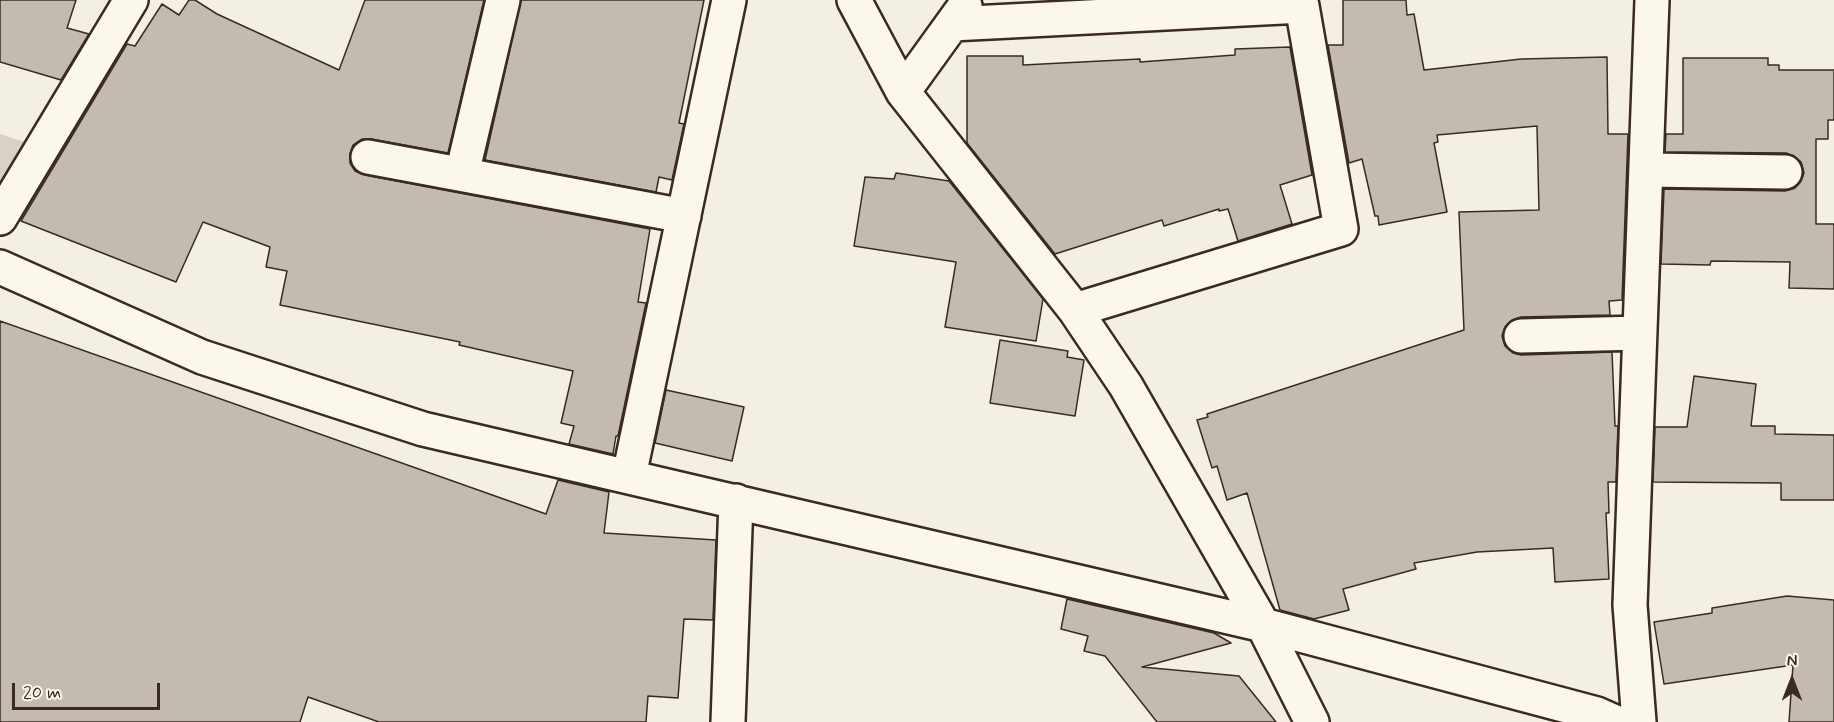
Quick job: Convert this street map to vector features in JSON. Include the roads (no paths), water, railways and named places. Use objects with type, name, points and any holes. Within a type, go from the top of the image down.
[{"type":"street","points":[[0,218],[131,0]]},
{"type":"street","points":[[462,174],[503,0]]},
{"type":"street","points":[[628,476],[729,0]]},
{"type":"street","points":[[854,0],[903,92],[1075,310],[1126,386],[1263,625],[1312,722]]},
{"type":"street","points":[[1639,722],[1629,605],[1652,0]]},
{"type":"street","points":[[903,92],[961,12],[1302,6],[1341,229],[1075,310]]},
{"type":"street","points":[[368,157],[684,216]]},
{"type":"street","points":[[1646,170],[1785,172]]},
{"type":"street","points":[[0,267],[202,357],[423,429],[1263,625],[1597,714],[1615,722]]},
{"type":"street","points":[[1521,336],[1640,333]]},
{"type":"street","points":[[728,722],[736,501]]}]
